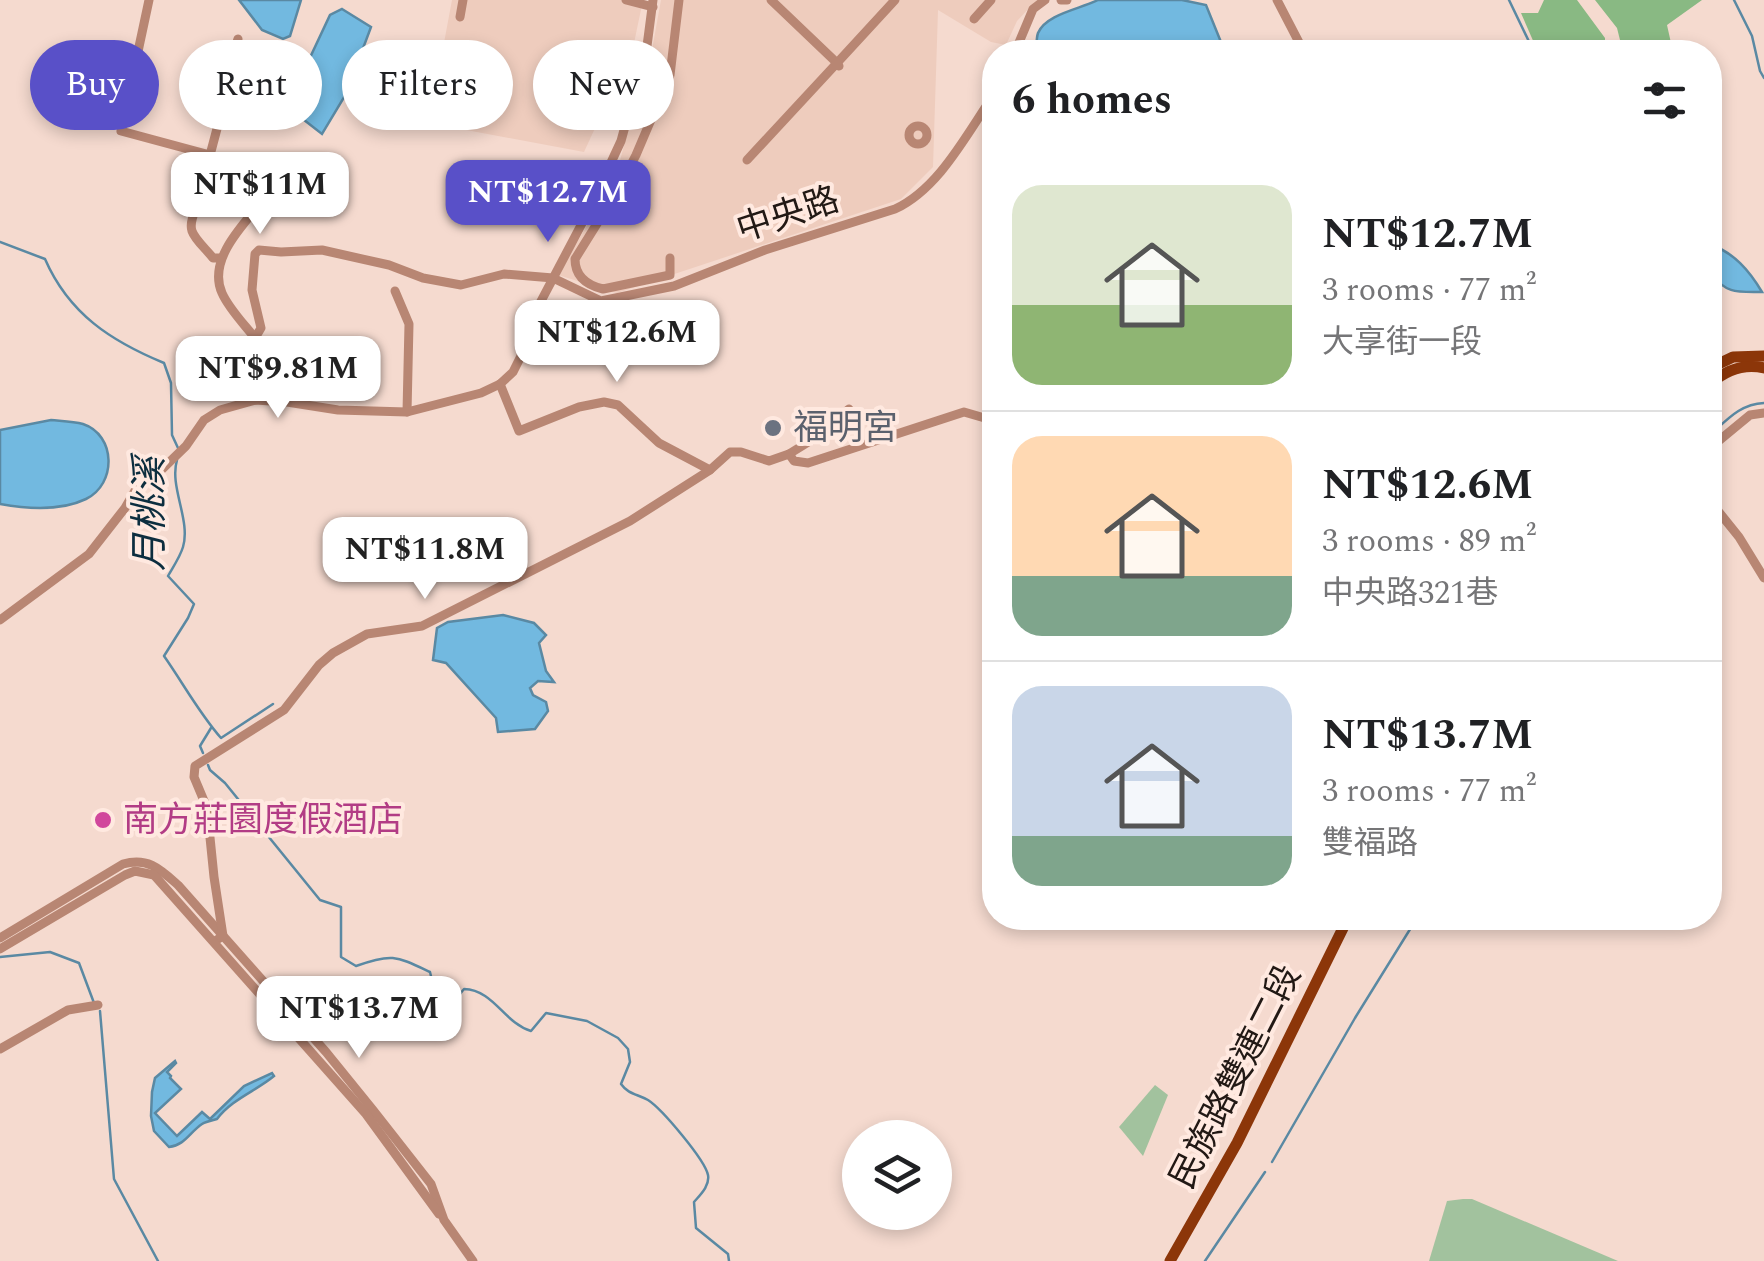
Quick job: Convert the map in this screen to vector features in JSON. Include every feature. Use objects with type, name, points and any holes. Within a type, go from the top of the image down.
[{"type":"main road","points":[[1722,362],[1734,356],[1764,356]]},
{"type":"main road","points":[[1722,375],[1751,366],[1764,368]]},
{"type":"main road","name":"民族路雙連二段","points":[[1170,1261],[1236,1142],[1342,930]]},
{"type":"street","points":[[149,0],[121,131],[210,154]]},
{"type":"street","points":[[460,17],[464,0]]},
{"type":"street","points":[[0,620],[90,554],[136,489],[186,446],[210,415],[230,405],[255,400],[338,410],[406,412],[481,394],[513,372],[524,352],[538,305],[590,210],[621,142],[647,46],[653,3],[626,0]]},
{"type":"street","points":[[670,258],[670,275],[608,288],[588,284],[575,265],[636,155],[670,75],[680,0]]},
{"type":"street","points":[[771,0],[838,64]]},
{"type":"street","points":[[747,160],[895,0]]},
{"type":"street","points":[[974,20],[990,0]]},
{"type":"street","points":[[1020,40],[1033,10],[1046,0]]},
{"type":"street","points":[[1277,0],[1298,40]]},
{"type":"street","points":[[220,258],[214,258],[192,234],[191,226],[206,184],[225,79],[238,39]]},
{"type":"street","name":"中央路","points":[[553,278],[602,302],[674,286],[765,250],[894,209],[909,202],[940,172],[982,112]]},
{"type":"street","points":[[255,338],[223,297],[217,278],[220,258],[270,192]]},
{"type":"street","points":[[255,400],[255,338],[261,328],[252,290],[259,250],[322,250],[460,286],[504,274],[553,278]]},
{"type":"street","points":[[394,291],[409,329],[406,412]]},
{"type":"street","points":[[500,384],[520,431],[580,407],[604,402],[618,406],[659,443],[710,470]]},
{"type":"street","points":[[219,938],[207,808],[194,777],[195,766],[284,710],[319,664],[333,653],[368,634],[422,626],[630,521],[710,470],[730,452],[768,461],[789,454],[848,408]]},
{"type":"street","points":[[789,454],[794,462],[808,462],[964,412],[982,418]]},
{"type":"street","points":[[1722,438],[1750,416],[1764,413]]},
{"type":"street","points":[[1722,516],[1764,578]]},
{"type":"street","points":[[0,938],[123,864],[135,861],[148,862],[162,870],[219,938]]},
{"type":"street","points":[[0,949],[125,874],[135,871],[154,875],[326,1052],[431,1184],[444,1220],[473,1261]]},
{"type":"street","points":[[0,1049],[68,1010],[98,1005]]},
{"type":"shaded area","points":[[452,0],[643,0],[635,40],[533,40],[533,130],[594,130],[584,152],[466,130],[513,130],[513,40],[445,40]]},
{"type":"shaded area","points":[[661,0],[1045,0],[1034,3],[1017,21],[1008,40],[988,40],[938,10],[933,167],[901,199],[617,293],[558,275],[616,176],[628,130],[674,130],[674,40],[654,40]]},
{"type":"green space","points":[[1544,0],[1577,0],[1605,40],[1533,40],[1521,13],[1538,13]]},
{"type":"green space","points":[[1595,0],[1702,0],[1667,25],[1670,40],[1620,40],[1617,28]]},
{"type":"green space","points":[[1155,1085],[1168,1095],[1143,1156],[1119,1127]]},
{"type":"green space","points":[[1472,1199],[1618,1261],[1429,1261],[1447,1201]]},
{"type":"water","points":[[239,0],[301,0],[290,36],[283,39],[262,30]]},
{"type":"water","points":[[1098,0],[1182,0],[1206,5],[1220,40],[1037,40],[1042,26]]},
{"type":"water","points":[[342,9],[371,27],[366,40],[342,40],[342,101],[322,134],[317,130],[322,130],[322,40],[318,40],[330,15]]},
{"type":"water","points":[[1722,250],[1740,263],[1762,292],[1733,290],[1722,285]]},
{"type":"water","points":[[51,420],[83,424],[102,438],[108,460],[103,482],[86,499],[66,506],[32,508],[0,504],[0,430]]},
{"type":"water","points":[[503,615],[534,623],[546,635],[539,643],[546,671],[554,682],[538,681],[530,688],[533,695],[546,702],[548,711],[535,729],[498,732],[496,718],[446,663],[433,660],[437,628],[448,622]]},
{"type":"water","points":[[175,1061],[167,1072],[181,1089],[155,1113],[177,1136],[202,1112],[210,1119],[244,1086],[272,1073],[274,1076],[217,1119],[202,1124],[183,1141],[169,1147],[154,1131],[152,1092],[155,1078]]},
{"type":"waterway","points":[[1509,0],[1528,40]]},
{"type":"waterway","points":[[1734,0],[1752,36],[1764,78]]},
{"type":"waterway","name":"月桃溪","points":[[0,242],[45,259],[79,310],[109,335],[164,363],[171,383],[172,435],[178,448]]},
{"type":"waterway","points":[[1722,424],[1741,410],[1764,403]]},
{"type":"waterway","name":"月桃溪","points":[[177,460],[176,481],[185,537],[168,576],[194,604],[164,656],[221,738],[273,704]]},
{"type":"waterway","points":[[203,753],[200,746],[211,728]]},
{"type":"waterway","points":[[208,765],[320,900],[341,907],[341,957],[356,966],[394,958],[430,972],[430,986],[420,1007],[442,1026],[464,989],[483,995],[531,1031],[546,1013],[587,1021],[618,1038],[628,1049],[630,1062],[621,1084],[663,1113],[705,1168],[708,1183],[694,1202],[696,1228],[728,1254],[729,1261]]},
{"type":"waterway","points":[[1272,1162],[1410,930]]},
{"type":"waterway","points":[[0,957],[50,952],[79,963],[94,1003]]},
{"type":"waterway","points":[[100,1011],[114,1179],[158,1261]]},
{"type":"waterway","points":[[1205,1261],[1265,1172]]},
{"type":"place","name":"福明宮","points":[[773,428]]},
{"type":"place","name":"南方莊園度假酒店","points":[[103,820]]}]
